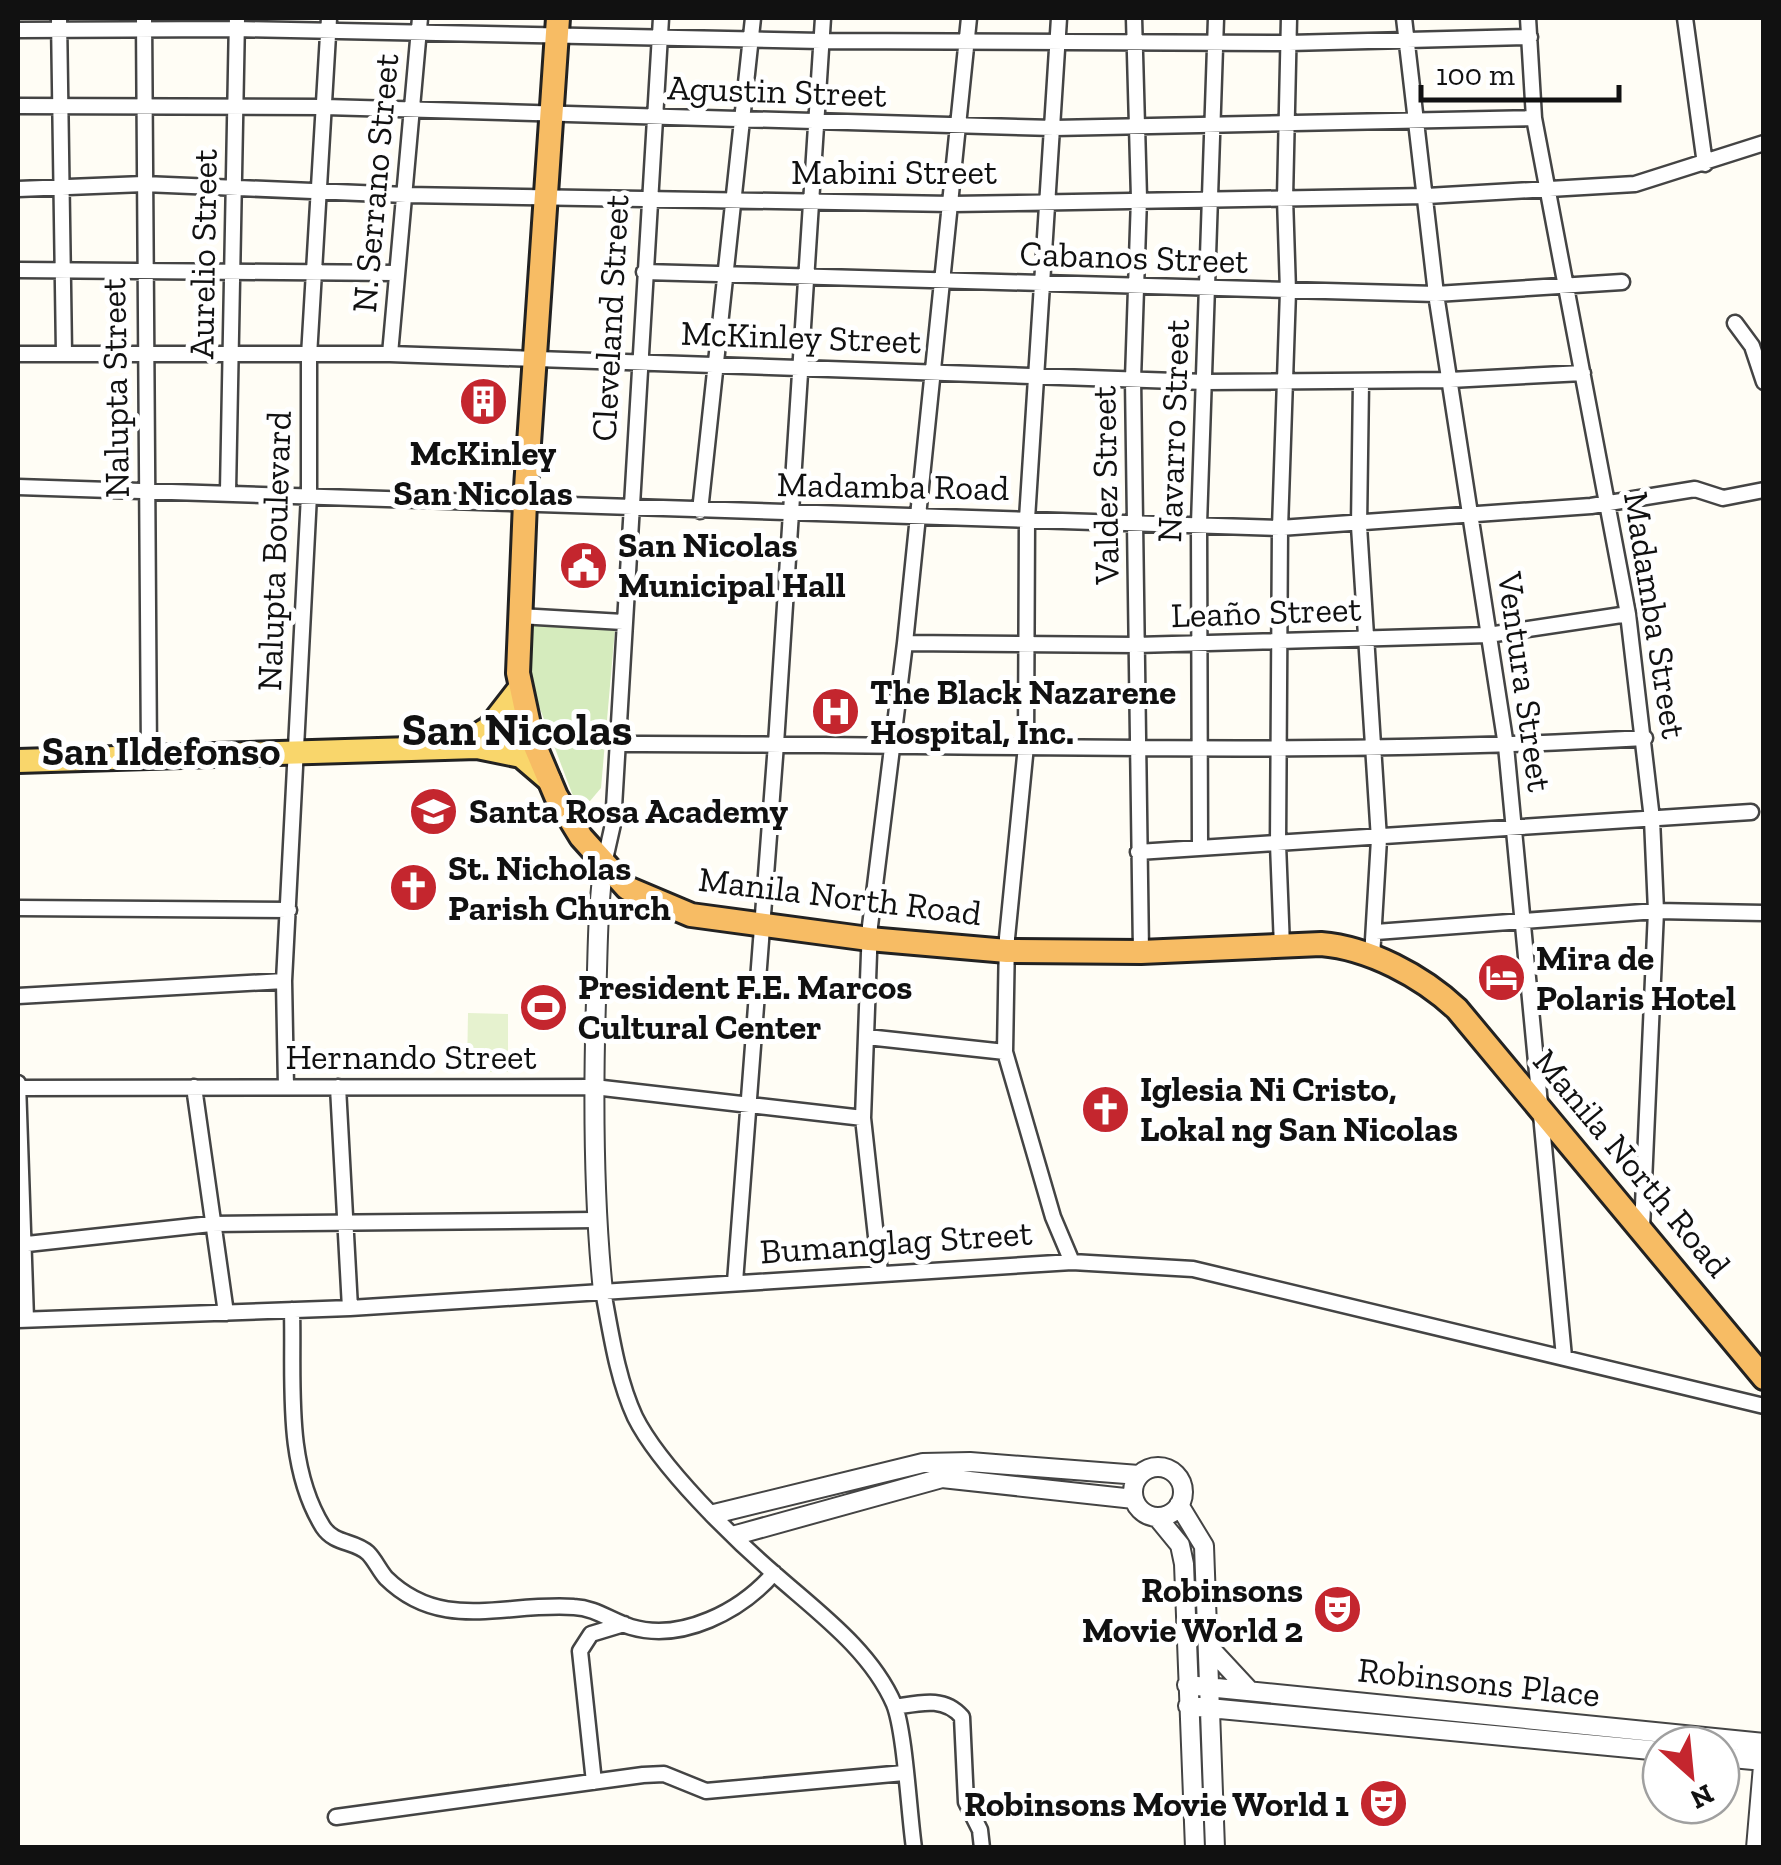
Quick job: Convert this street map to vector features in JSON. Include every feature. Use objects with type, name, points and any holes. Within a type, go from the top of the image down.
[{"type":"highway","name":"Manila North Road","points":[[558,27],[524,502],[520,688],[526,720],[550,781],[581,838],[604,864],[628,888],[665,908],[869,939],[1007,951],[1344,946],[1372,957],[1445,998],[1642,1228],[1764,1378]]},
{"type":"main road","points":[[456,747],[490,728],[511,706],[520,688]]},
{"type":"main road","points":[[18,761],[456,747],[520,756],[550,781]]},
{"type":"street","name":"N. Serrano Street","points":[[390,354],[415,110],[420,18]]},
{"type":"street","name":"Cleveland Street","points":[[604,864],[613,824],[662,18]]},
{"type":"street","points":[[700,511],[753,18]]},
{"type":"street","points":[[735,1282],[776,744],[823,18]]},
{"type":"street","points":[[880,1273],[864,1118],[869,939],[905,643],[914,517],[934,372],[970,18]]},
{"type":"street","points":[[1059,18],[1027,520],[1026,746],[1007,951],[1006,1052],[1053,1217],[1072,1262]]},
{"type":"street","name":"Valdez Street","points":[[1134,18],[1134,129],[1139,198],[1133,379],[1140,952]]},
{"type":"street","name":"Navarro Street","points":[[1200,847],[1196,749],[1199,524],[1216,18]]},
{"type":"street","points":[[1282,946],[1278,844],[1280,528],[1288,291],[1285,198],[1289,18]]},
{"type":"street","name":"Ventura Street","points":[[1404,18],[1419,120],[1436,294],[1506,746],[1564,1357]]},
{"type":"street","name":"Madamba Street","points":[[1528,18],[1534,118],[1563,286],[1608,502],[1645,738],[1656,910],[1642,1228]]},
{"type":"street","points":[[1685,18],[1705,164]]},
{"type":"street","points":[[18,30],[59,23],[237,23],[328,25],[419,36],[558,27],[661,38],[821,41],[1289,43],[1530,38]]},
{"type":"street","points":[[59,23],[64,353]]},
{"type":"street","name":"Aurelio Street","points":[[228,492],[237,23]]},
{"type":"street","name":"Nalupta Street","points":[[144,24],[149,757]]},
{"type":"street","name":"Nalupta Boulevard","points":[[286,1087],[284,981],[310,495],[309,356],[322,192],[328,25]]},
{"type":"street","name":"Agustin Street","points":[[18,106],[325,107],[816,124],[1134,129],[1534,118]]},
{"type":"street","name":"Mabini Street","points":[[18,189],[144,184],[406,195],[952,204],[1427,196],[1636,184],[1764,143]]},
{"type":"street","points":[[18,270],[396,273]]},
{"type":"street","name":"Cabanos Street","points":[[644,272],[1208,291],[1436,294],[1622,282]]},
{"type":"street","points":[[1735,324],[1752,346],[1764,382]]},
{"type":"street","name":"McKinley Street","points":[[18,354],[390,354],[716,362],[1205,382],[1450,380],[1583,373]]},
{"type":"street","points":[[1361,382],[1359,526],[1379,839],[1372,957]]},
{"type":"street","name":"Madamba Road","points":[[18,487],[1280,528],[1472,516],[1694,490],[1723,498],[1764,490]]},
{"type":"street","name":"Leaño Street","points":[[905,643],[1136,646],[1488,635],[1628,614]]},
{"type":"street","points":[[520,616],[623,622]]},
{"type":"street","points":[[617,744],[1373,749],[1645,738]]},
{"type":"street","points":[[1138,852],[1751,812]]},
{"type":"street","points":[[604,864],[599,897],[594,1087],[596,1220],[612,1347],[635,1417],[714,1514],[855,1648],[895,1707],[914,1848]]},
{"type":"street","points":[[18,908],[289,910]]},
{"type":"street","points":[[1376,932],[1656,910],[1764,913]]},
{"type":"street","points":[[18,996],[284,981]]},
{"type":"street","points":[[867,1037],[1006,1052]]},
{"type":"street","points":[[18,1086],[22,1320]]},
{"type":"street","name":"Hernando Street","points":[[18,1086],[594,1087],[864,1118]]},
{"type":"street","points":[[194,1087],[226,1313]]},
{"type":"street","points":[[338,1087],[350,1308]]},
{"type":"street","points":[[20,1245],[211,1224],[345,1219],[596,1220]]},
{"type":"street","name":"Bumanglag Street","points":[[22,1320],[350,1308],[1072,1262],[1193,1269],[1764,1406]]},
{"type":"street","points":[[292,1310],[299,1467],[309,1497],[335,1540],[365,1550],[388,1580],[442,1612],[573,1606],[594,1610],[624,1624],[665,1630],[728,1612],[754,1596],[774,1574]]},
{"type":"street","points":[[714,1514],[923,1463],[970,1462],[1139,1475],[1149,1468],[1172,1471],[1183,1488],[1179,1505],[1204,1546],[1215,1848]]},
{"type":"street","points":[[1139,1475],[1134,1498],[1138,1508],[1157,1517],[1180,1545],[1184,1564],[1195,1848]]},
{"type":"street","points":[[736,1535],[942,1478],[1134,1498]]},
{"type":"street","points":[[1157,1517],[1179,1505]]},
{"type":"street","points":[[594,1782],[580,1651],[591,1634],[624,1624]]},
{"type":"street","points":[[1210,1648],[1248,1689]]},
{"type":"street","name":"Robinsons Place","points":[[1187,1685],[1764,1743]]},
{"type":"street","points":[[895,1707],[932,1701],[949,1706],[962,1718],[966,1797],[982,1848]]},
{"type":"street","name":"Robinsons Place","points":[[1188,1706],[1210,1705],[1641,1749]]},
{"type":"street","points":[[1212,1739],[1240,1708]]},
{"type":"street","points":[[1756,1848],[1763,1759]]},
{"type":"street","points":[[336,1817],[664,1774],[717,1791],[904,1773]]},
{"type":"green space","points":[[528,623],[615,629],[601,788],[590,801],[573,796],[528,677]]},
{"type":"green space","points":[[468,1013],[508,1014],[508,1072],[467,1072]]},
{"type":"place","name":"McKinley San Nicolas","points":[[483,401]]},
{"type":"place","name":"San Nicolas Municipal Hall","points":[[583,565]]},
{"type":"place","name":"The Black Nazarene Hospital, Inc.","points":[[835,712]]},
{"type":"place","name":"Santa Rosa Academy","points":[[434,811]]},
{"type":"place","name":"St. Nicholas Parish Church","points":[[413,888]]},
{"type":"place","name":"Mira de Polaris Hotel","points":[[1501,978]]},
{"type":"place","name":"President F.E. Marcos Cultural Center","points":[[543,1007]]},
{"type":"place","name":"Iglesia Ni Cristo, Lokal ng San Nicolas","points":[[1105,1109]]},
{"type":"place","name":"Robinsons Movie World 2","points":[[1338,1610]]},
{"type":"place","name":"Robinsons Movie World 1","points":[[1384,1804]]},
{"type":"district","name":"San Nicolas","points":[[517,730]]},
{"type":"district","name":"San Ildefonso","points":[[161,751]]}]
